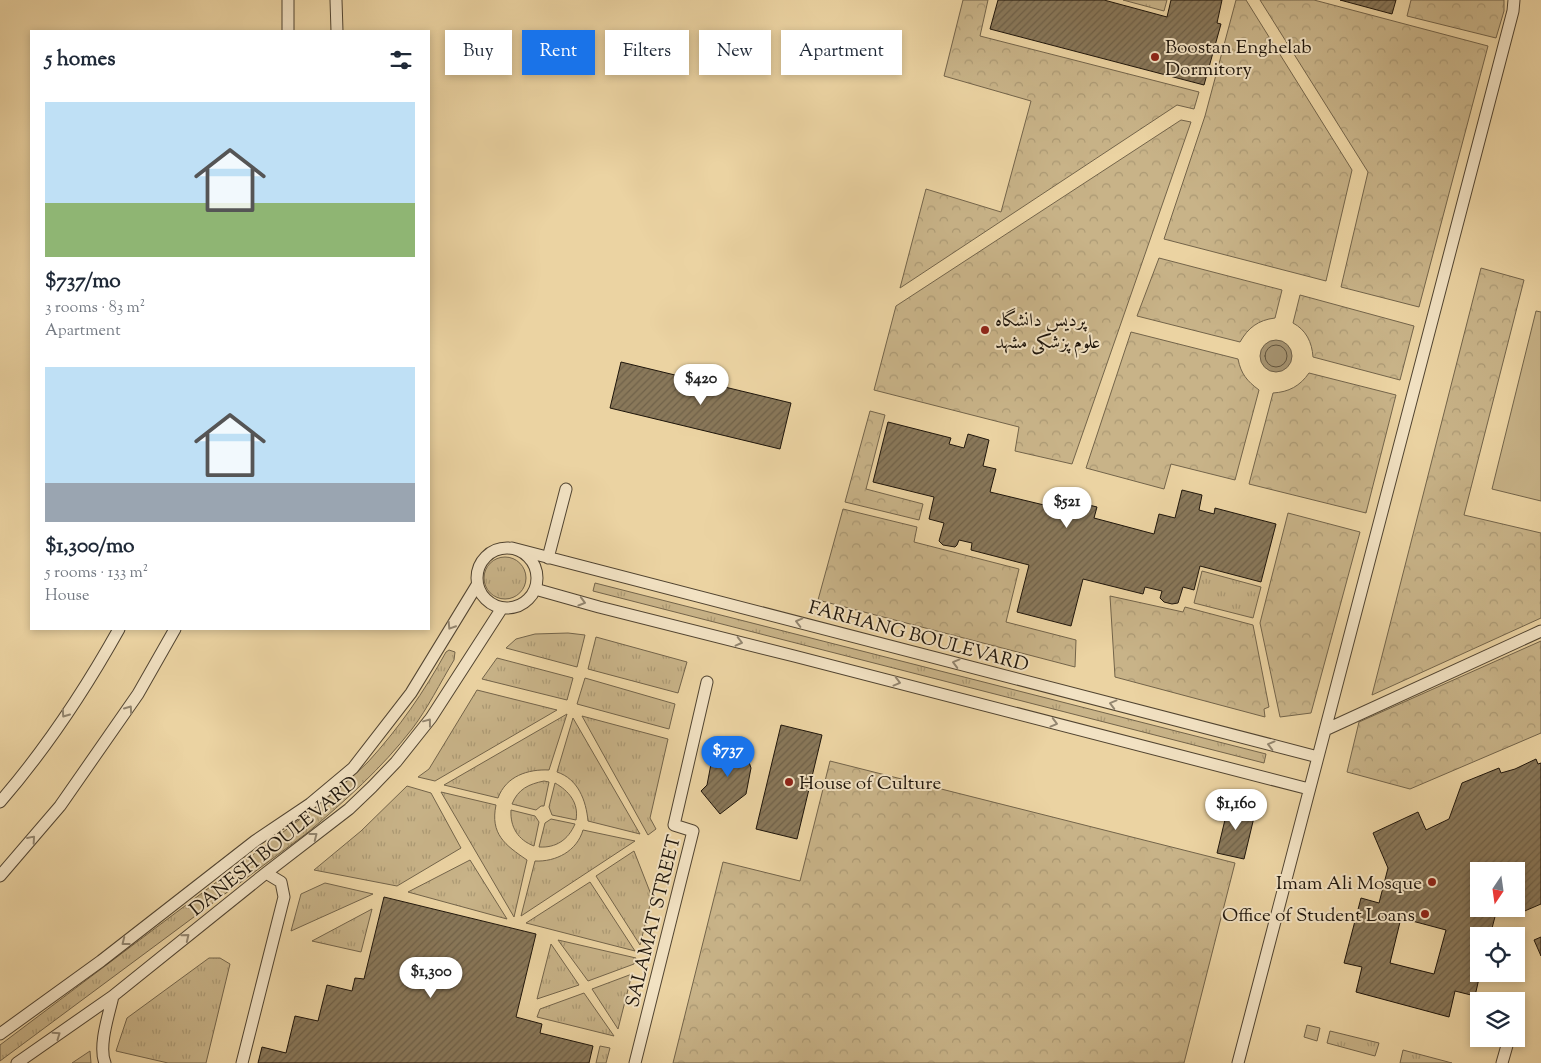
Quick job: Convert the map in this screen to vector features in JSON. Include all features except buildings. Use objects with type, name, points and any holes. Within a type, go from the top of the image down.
[{"type":"lane","points":[[288,0],[288,30]]},
{"type":"lane","points":[[336,0],[337,30]]},
{"type":"lane","points":[[1238,1063],[1513,11],[1514,0]]},
{"type":"lane","points":[[548,558],[566,489]]},
{"type":"lane","points":[[500,548],[512,548],[523,552],[532,560],[537,571],[538,582],[533,594],[525,603],[514,608],[502,608],[491,604],[482,596],[477,585],[476,573],[480,562],[489,553],[500,548]]},
{"type":"lane","name":"FARHANG BOULEVARD","points":[[512,548],[1318,757]]},
{"type":"lane","name":"DANESH BOULEVARD","points":[[0,1034],[101,961],[255,842],[310,804],[353,768],[410,693],[477,585]]},
{"type":"lane","points":[[535,589],[1309,790]]},
{"type":"lane","name":"DANESH BOULEVARD","points":[[17,1063],[113,996],[349,809],[396,762],[431,718],[502,608]]},
{"type":"lane","points":[[0,802],[22,777],[97,669],[118,630]]},
{"type":"lane","points":[[0,876],[60,806],[138,694],[174,630]]},
{"type":"lane","points":[[1325,730],[1541,631]]},
{"type":"lane","name":"SALAMAT STREET","points":[[634,1063],[692,830],[674,825],[707,682]]},
{"type":"lane","points":[[242,1063],[284,897],[280,882],[284,859]]},
{"type":"lane","points":[[266,873],[280,882]]},
{"type":"lane","points":[[105,1063],[103,1058],[104,1036],[113,996]]},
{"type":"lane","points":[[1502,1063],[1507,1047]]},
{"type":"green space","points":[[963,0],[988,0],[980,36],[1199,92],[1194,109],[1177,105],[900,288],[926,189],[1001,212],[1031,101],[944,76]]},
{"type":"green space","points":[[1123,0],[1167,0],[1164,11]]},
{"type":"green space","points":[[1236,0],[1246,0],[1352,170],[1326,281],[1164,239],[1205,116]]},
{"type":"green space","points":[[1260,0],[1314,0],[1488,46],[1419,307],[1341,287],[1368,172]]},
{"type":"green space","points":[[1411,0],[1504,0],[1504,11],[1496,38],[1407,16]]},
{"type":"green space","points":[[1181,120],[1191,122],[1072,464],[1015,451],[1019,427],[874,390],[896,306]]},
{"type":"green space","points":[[1159,258],[1282,290],[1275,318],[1254,326],[1240,342],[1137,316]]},
{"type":"green space","points":[[1481,268],[1524,280],[1464,515],[1541,533],[1541,618],[1372,695]]},
{"type":"green space","points":[[1300,295],[1414,326],[1400,380],[1313,357],[1308,337],[1293,323]]},
{"type":"green space","points":[[1536,311],[1541,312],[1541,501],[1492,489]]},
{"type":"green space","points":[[1131,332],[1238,359],[1245,377],[1259,390],[1235,480],[1171,464],[1164,489],[1086,468]]},
{"type":"green space","points":[[1309,373],[1396,395],[1366,513],[1249,484],[1273,393],[1294,388]]},
{"type":"green space","points":[[870,411],[885,415],[866,489],[923,504],[919,520],[845,502]]},
{"type":"green space","points":[[843,509],[917,527],[914,542],[1019,569],[1006,622],[1076,640],[1075,667],[818,600]]},
{"type":"green space","points":[[1288,513],[1360,532],[1311,713],[1280,717],[1260,623]]},
{"type":"green space","points":[[505,557],[520,563],[526,578],[520,593],[505,599],[490,593],[484,578],[490,563]]},
{"type":"green space","points":[[1202,571],[1261,587],[1253,618],[1194,603]]},
{"type":"green space","points":[[595,583],[1266,754],[1264,763],[593,591]]},
{"type":"green space","points":[[1110,596],[1183,612],[1185,607],[1253,625],[1269,707],[1264,709],[1265,717],[1115,677]]},
{"type":"green space","points":[[568,633],[585,635],[577,667],[506,648],[516,639],[535,634]]},
{"type":"green space","points":[[596,637],[687,662],[678,693],[588,669]]},
{"type":"green space","points":[[1541,641],[1541,733],[1410,789],[1347,772],[1359,722]]},
{"type":"green space","points":[[449,650],[455,652],[454,660],[418,721],[376,771],[349,796],[307,833],[0,1061],[0,1045],[319,805],[356,773],[368,762],[401,723]]},
{"type":"green space","points":[[497,658],[573,678],[567,700],[482,679]]},
{"type":"green space","points":[[585,678],[675,704],[669,729],[577,704]]},
{"type":"green space","points":[[477,690],[557,710],[435,781],[418,777],[429,769]]},
{"type":"green space","points":[[567,714],[549,770],[533,771],[519,775],[506,784],[498,798],[444,785]]},
{"type":"green space","points":[[582,716],[668,739],[650,818],[656,829],[648,835]]},
{"type":"green space","points":[[573,718],[640,834],[588,821],[580,791],[564,775],[557,772]]},
{"type":"green space","points":[[830,761],[1235,863],[1184,1063],[673,1063],[723,862],[800,881]]},
{"type":"green space","points":[[544,781],[549,782],[544,806],[536,810],[512,804],[517,795],[525,788]]},
{"type":"green space","points":[[555,783],[572,798],[576,808],[576,820],[552,815],[549,807]]},
{"type":"green space","points":[[407,786],[431,793],[461,848],[397,886],[314,870],[361,831]]},
{"type":"green space","points":[[441,792],[496,805],[495,824],[497,831],[506,844],[527,860],[514,917]]},
{"type":"green space","points":[[511,810],[535,816],[539,822],[534,846],[516,832],[512,822]]},
{"type":"green space","points":[[551,819],[575,824],[561,842],[551,846],[539,847],[545,823]]},
{"type":"green space","points":[[583,830],[635,841],[521,916],[535,861],[551,860],[565,854],[576,844]]},
{"type":"green space","points":[[634,851],[652,897],[640,945],[596,876]]},
{"type":"green space","points":[[470,860],[507,919],[408,892]]},
{"type":"green space","points":[[590,882],[635,951],[526,923]]},
{"type":"green space","points":[[325,883],[373,894],[291,931],[301,894]]},
{"type":"green space","points":[[372,909],[361,952],[312,941]]},
{"type":"green space","points":[[558,940],[636,958],[634,964],[588,981]]},
{"type":"green space","points":[[551,944],[579,985],[537,999]]},
{"type":"green space","points":[[209,958],[220,958],[230,964],[206,1063],[168,1063],[116,1051],[127,1018]]},
{"type":"green space","points":[[632,974],[618,1029],[592,989]]},
{"type":"green space","points":[[584,993],[614,1036],[537,1017],[540,1009]]},
{"type":"green space","points":[[1307,1025],[1320,1028],[1317,1041],[1304,1037]]},
{"type":"green space","points":[[1330,1031],[1379,1043],[1375,1056],[1327,1043]]},
{"type":"green space","points":[[600,1046],[610,1048],[606,1063],[596,1063]]},
{"type":"green space","points":[[1403,1050],[1452,1063],[1400,1063]]},
{"type":"green space","points":[[90,1051],[91,1063],[72,1063]]},
{"type":"water","points":[[1276,340],[1282,341],[1287,345],[1291,350],[1291,362],[1287,367],[1282,371],[1276,372],[1270,371],[1265,367],[1261,362],[1260,356],[1261,350],[1265,345],[1270,341]]},
{"type":"place","name":"Boostan Enghelab Dormitory","points":[[1155,57]]},
{"type":"place","name":"پردیس دانشگاه علوم پزشکی مشهد","points":[[985,330]]},
{"type":"place","name":"House of Culture","points":[[789,782]]},
{"type":"place","name":"Imam Ali Mosque","points":[[1432,882]]},
{"type":"place","name":"Office of Student Loans","points":[[1425,914]]}]
